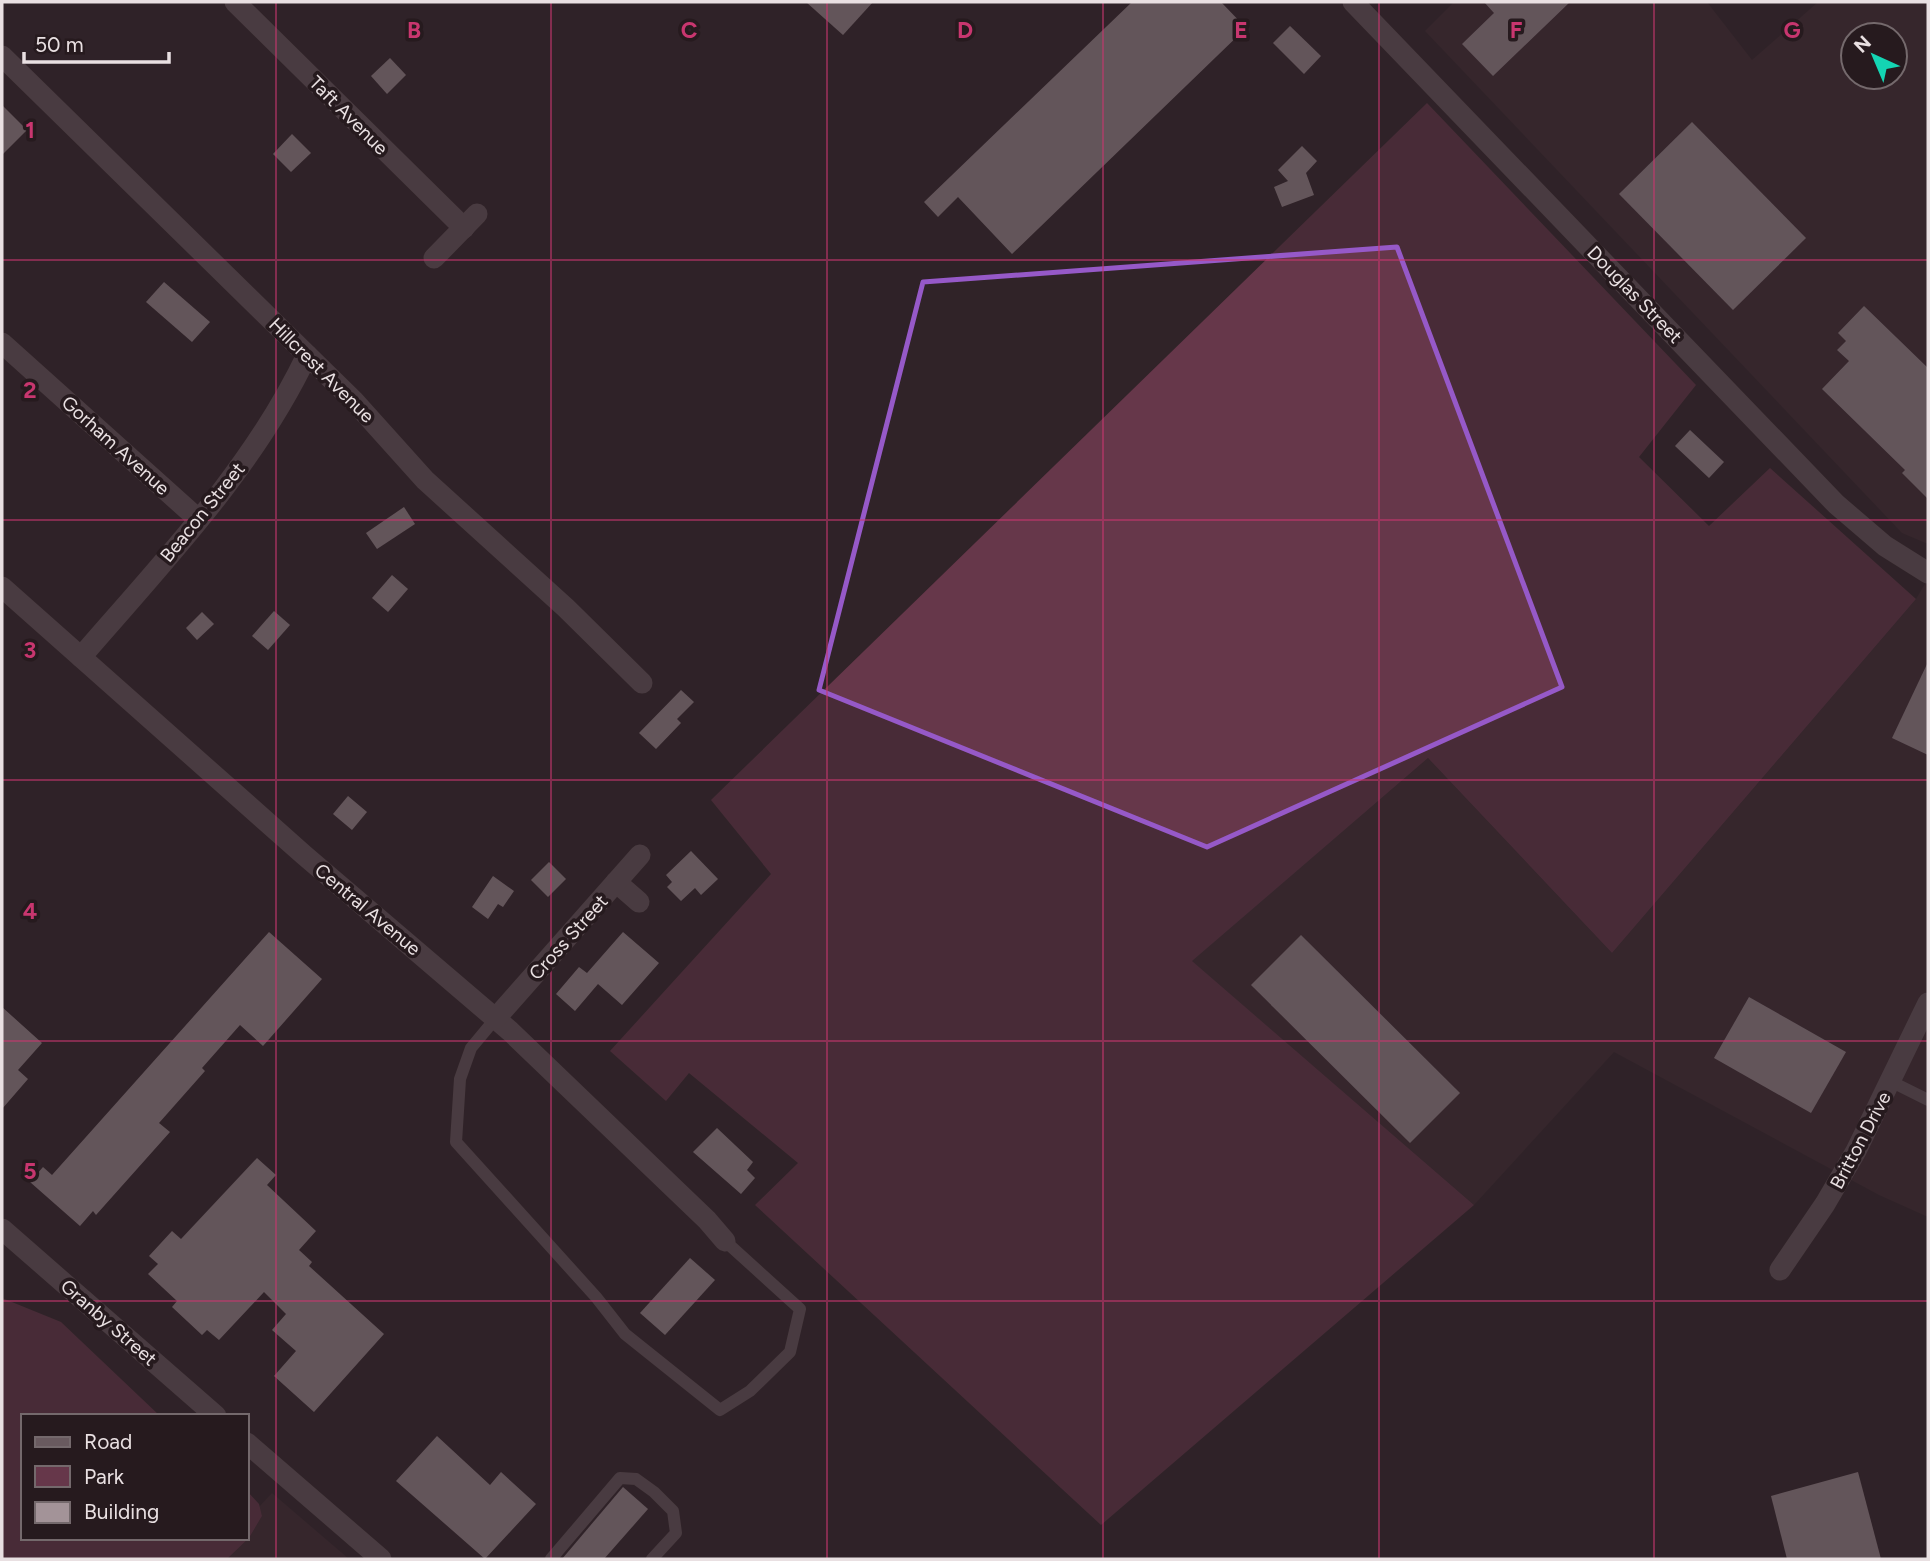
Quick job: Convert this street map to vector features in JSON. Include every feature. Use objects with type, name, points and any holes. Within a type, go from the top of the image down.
[{"type":"street","name":"Taft Avenue","points":[[235,2],[470,221],[434,258]]},
{"type":"street","name":"Douglas Street","points":[[1353,2],[1836,504],[1885,546],[1928,573]]},
{"type":"street","name":"Hillcrest Avenue","points":[[2,56],[368,415],[425,480],[566,608],[642,683]]},
{"type":"street","name":"Gorham Avenue","points":[[2,343],[198,519]]},
{"type":"street","name":"Beacon Street","points":[[80,657],[198,519],[246,458],[277,413],[307,355]]},
{"type":"street","name":"Central Avenue","points":[[2,587],[311,862],[496,1018],[707,1220],[725,1241]]},
{"type":"street","name":"Cross Street","points":[[496,1018],[640,855]]},
{"type":"street","points":[[616,882],[639,902]]},
{"type":"street","name":"Britton Drive","points":[[1780,1270],[1841,1179],[1928,1003]]},
{"type":"street","name":"Granby Street","points":[[2,1229],[214,1414]]},
{"type":"street","points":[[248,1444],[381,1559]]},
{"type":"lane","points":[[496,1018],[471,1048],[460,1079],[456,1142],[596,1297],[625,1334],[720,1410],[750,1391],[790,1352],[800,1309],[725,1241]]},
{"type":"lane","points":[[1890,1081],[1928,1100]]},
{"type":"lane","points":[[551,1559],[620,1478],[636,1479],[673,1511],[676,1532],[652,1559]]},
{"type":"highlighted area","points":[[1397,247],[1562,687],[1207,847],[819,690],[923,282]]},
{"type":"shaded area","points":[[1454,2],[1707,2],[1752,60],[1818,2],[1928,2],[1928,544],[1902,533],[1425,31]]},
{"type":"shaded area","points":[[1928,579],[1928,1217],[1879,1195],[1614,1052],[1474,1205],[1191,961],[1428,758],[1612,953],[1916,599]]},
{"type":"shaded area","points":[[272,1493],[349,1559],[227,1559],[248,1540],[262,1516],[259,1507]]},
{"type":"green space","points":[[1427,103],[1696,385],[1639,457],[1709,526],[1770,468],[1916,599],[1612,953],[1428,758],[1192,961],[1474,1205],[1101,1525],[755,1205],[798,1163],[689,1073],[666,1101],[610,1051],[771,874],[711,800]]},
{"type":"green space","points":[[2,1298],[61,1322],[158,1414],[21,1414],[21,1540],[247,1540],[227,1559],[2,1559]]},
{"type":"green space","points":[[248,1492],[259,1504],[262,1516],[249,1538]]},
{"type":"building","points":[[806,2],[873,2],[843,35]]},
{"type":"building","points":[[1132,2],[1221,2],[1246,28],[1012,254],[958,197],[938,217],[924,202]]},
{"type":"building","points":[[1484,2],[1570,2],[1493,76],[1462,44],[1494,13]]},
{"type":"building","points":[[1290,26],[1321,56],[1304,74],[1273,43]]},
{"type":"building","points":[[390,58],[406,75],[387,94],[371,76]]},
{"type":"building","points":[[2,105],[27,130],[2,155]]},
{"type":"building","points":[[1692,122],[1806,238],[1733,310],[1619,194]]},
{"type":"building","points":[[292,134],[311,153],[291,172],[273,154]]},
{"type":"building","points":[[1302,146],[1317,161],[1306,173],[1314,195],[1282,207],[1274,187],[1288,181],[1278,170]]},
{"type":"building","points":[[164,282],[210,322],[192,342],[146,302]]},
{"type":"building","points":[[1864,306],[1928,368],[1928,499],[1902,473],[1905,470],[1822,389],[1849,361],[1837,350],[1846,341],[1838,333]]},
{"type":"building","points":[[1690,430],[1724,462],[1709,478],[1675,446]]},
{"type":"building","points":[[404,507],[415,524],[377,549],[366,533]]},
{"type":"building","points":[[392,575],[408,589],[388,612],[372,598]]},
{"type":"building","points":[[274,611],[290,625],[268,650],[252,636]]},
{"type":"building","points":[[202,612],[214,624],[197,640],[186,628]]},
{"type":"building","points":[[1928,662],[1928,755],[1892,738]]},
{"type":"building","points":[[681,690],[694,702],[677,719],[681,723],[656,749],[639,733]]},
{"type":"building","points":[[348,796],[367,812],[352,830],[333,814]]},
{"type":"building","points":[[691,851],[718,879],[701,895],[695,888],[681,901],[667,887],[672,882],[666,875]]},
{"type":"building","points":[[549,862],[566,879],[548,897],[531,880]]},
{"type":"building","points":[[493,876],[514,891],[503,907],[498,904],[488,919],[472,907]]},
{"type":"building","points":[[269,932],[322,979],[263,1046],[240,1025],[202,1068],[205,1071],[159,1123],[170,1132],[96,1215],[93,1211],[80,1226],[30,1182],[43,1167],[52,1175]]},
{"type":"building","points":[[623,932],[659,963],[622,1005],[598,984],[575,1011],[556,994],[579,967],[587,973]]},
{"type":"building","points":[[1301,935],[1460,1093],[1410,1143],[1251,985]]},
{"type":"building","points":[[1749,997],[1846,1052],[1811,1113],[1714,1058]]},
{"type":"building","points":[[2,1007],[42,1043],[18,1070],[28,1079],[2,1109]]},
{"type":"building","points":[[717,1128],[753,1162],[747,1170],[755,1178],[741,1194],[693,1152]]},
{"type":"building","points":[[257,1158],[276,1175],[267,1185],[316,1231],[299,1250],[312,1262],[309,1266],[384,1334],[314,1412],[274,1376],[296,1351],[272,1330],[286,1314],[264,1292],[219,1340],[207,1330],[202,1335],[172,1307],[177,1301],[148,1274],[158,1264],[149,1256],[172,1231],[181,1239]]},
{"type":"building","points":[[690,1258],[715,1280],[665,1335],[640,1313]]},
{"type":"building","points":[[437,1436],[490,1485],[501,1472],[536,1504],[485,1559],[396,1481]]},
{"type":"building","points":[[1858,1472],[1881,1559],[1787,1559],[1771,1496]]},
{"type":"building","points":[[623,1487],[648,1509],[604,1559],[562,1559]]}]
